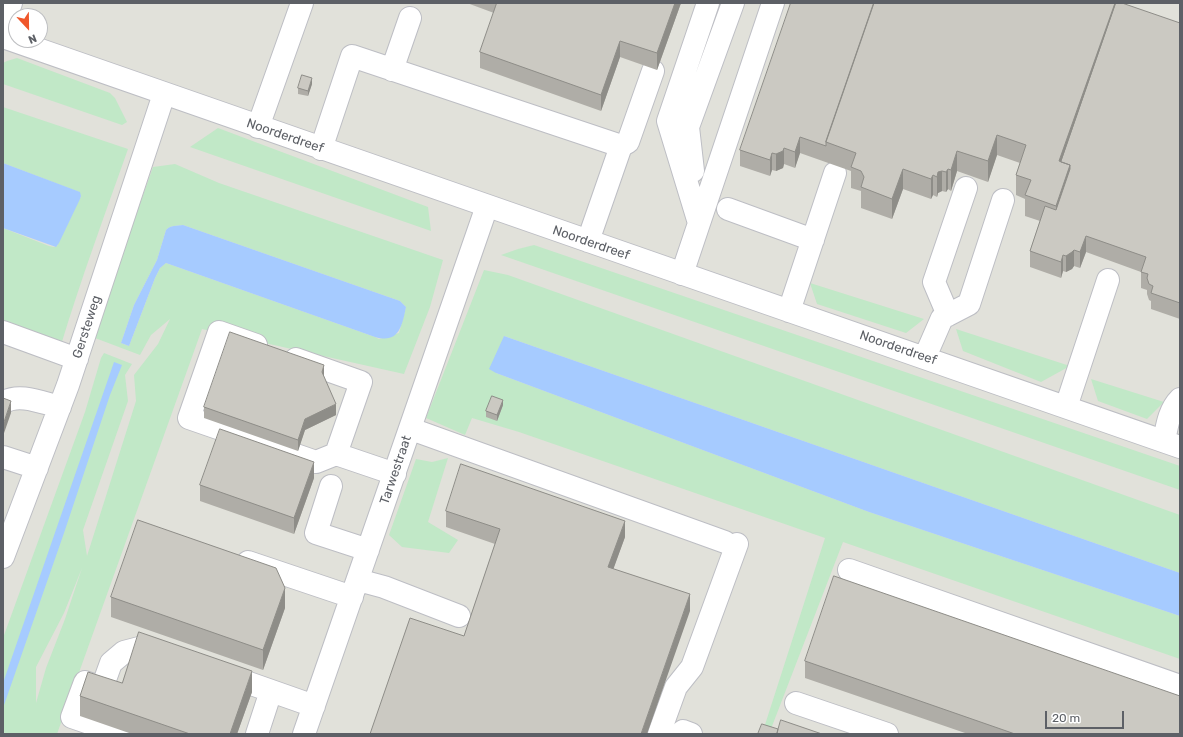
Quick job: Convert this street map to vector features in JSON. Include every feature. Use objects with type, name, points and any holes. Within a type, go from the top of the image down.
[{"type":"street","points":[[3,27],[11,3]]},
{"type":"street","points":[[258,127],[302,3]]},
{"type":"street","points":[[699,224],[668,121],[708,3]]},
{"type":"street","points":[[699,224],[688,127],[733,3]]},
{"type":"street","points":[[682,274],[773,3]]},
{"type":"street","points":[[392,70],[410,18]]},
{"type":"street","name":"Noorderdreef","points":[[3,37],[321,149],[925,357],[1172,444]]},
{"type":"street","points":[[321,149],[352,56],[621,146]]},
{"type":"street","points":[[588,241],[621,146],[628,142],[653,71]]},
{"type":"street","name":"Gersteweg","points":[[3,557],[60,408],[164,94]]},
{"type":"street","points":[[789,311],[835,173]]},
{"type":"street","points":[[948,315],[934,282],[966,188]]},
{"type":"street","points":[[925,357],[942,318],[969,304],[1003,200]]},
{"type":"street","name":"Tarwestraat","points":[[304,734],[487,206]]},
{"type":"street","points":[[728,209],[813,240]]},
{"type":"street","points":[[1066,407],[1108,280]]},
{"type":"street","points":[[3,332],[77,359]]},
{"type":"street","points":[[336,454],[361,382],[220,332],[189,418],[316,462],[336,454],[395,474]]},
{"type":"street","points":[[1172,444],[1168,421],[1178,397]]},
{"type":"street","points":[[3,403],[13,398],[33,400],[60,408]]},
{"type":"street","points":[[410,429],[731,543],[692,667],[676,687],[659,734]]},
{"type":"street","points":[[3,457],[37,468]]},
{"type":"street","points":[[331,486],[316,533],[368,550]]},
{"type":"street","points":[[232,556],[355,589],[384,588],[459,616]]},
{"type":"street","points":[[849,570],[1180,686]]},
{"type":"street","points":[[121,734],[72,717],[85,682],[102,688],[111,663],[124,652],[143,647],[180,659]]},
{"type":"street","points":[[208,669],[314,706]]},
{"type":"street","points":[[257,734],[271,691]]},
{"type":"street","points":[[796,703],[887,734]]},
{"type":"street","points":[[682,734],[683,731],[691,734]]},
{"type":"shaded area","points":[[3,3],[1180,3],[1180,734],[3,734]]},
{"type":"green space","points":[[17,58],[110,93],[115,98],[127,122],[122,125],[3,84],[3,63]]},
{"type":"green space","points":[[3,107],[128,149],[85,271],[61,345],[3,324],[3,228],[49,246],[57,246],[81,196],[79,192],[3,163]]},
{"type":"green space","points":[[218,128],[428,207],[431,231],[190,147]]},
{"type":"green space","points":[[175,164],[219,183],[443,260],[430,307],[404,374],[202,329],[57,734],[3,734],[3,638],[85,412],[101,358],[104,353],[132,364],[125,375],[128,401],[83,530],[87,556],[136,401],[134,375],[158,344],[170,319],[151,335],[140,355],[95,338],[153,167]],"holes":[[[183,225],[400,301],[406,307],[399,333],[379,339],[166,263],[160,268],[155,278],[129,346],[121,343],[134,305],[157,260],[166,230],[172,226]],[[82,568],[65,619],[46,668],[36,703],[36,667],[64,613]]]},
{"type":"green space","points":[[534,245],[1180,466],[1180,490],[501,255]]},
{"type":"green space","points":[[484,270],[508,275],[1180,515],[1180,573],[504,336],[496,373],[869,512],[1180,616],[1180,659],[843,542],[769,734],[762,734],[825,538],[519,432],[472,418],[465,435],[426,418]]},
{"type":"green space","points":[[810,283],[924,319],[906,333],[817,304]]},
{"type":"green space","points":[[956,329],[1070,366],[1041,382],[963,351]]},
{"type":"green space","points":[[1091,379],[1164,402],[1147,419],[1098,401]]},
{"type":"green space","points":[[448,458],[428,522],[458,540],[449,553],[402,547],[389,535],[416,459],[432,462]]},
{"type":"water","points":[[3,163],[80,192],[80,199],[56,247],[3,228]]},
{"type":"water","points":[[183,225],[400,301],[406,307],[401,327],[394,336],[389,338],[375,337],[166,263],[160,268],[155,278],[129,346],[121,343],[134,305],[157,260],[166,230],[172,226]]},
{"type":"water","points":[[504,336],[1180,573],[1180,616],[869,512],[496,373],[489,369]]},
{"type":"water","points":[[114,362],[122,365],[110,395],[3,708],[3,683]]},
{"type":"building","points":[[497,3],[675,3],[657,53],[620,41],[601,95],[480,52]]},
{"type":"building","points":[[791,3],[874,3],[826,142],[826,146],[800,137],[795,152],[784,148],[783,151],[776,154],[772,153],[770,160],[740,150]]},
{"type":"building","points":[[874,3],[1115,3],[1059,161],[1070,165],[1056,206],[1025,195],[1031,180],[1016,175],[1026,145],[997,135],[988,161],[957,151],[951,170],[948,169],[946,172],[938,172],[937,177],[933,175],[931,179],[903,169],[892,199],[861,187],[864,177],[861,171],[851,167],[856,153],[826,142]]},
{"type":"building","points":[[1116,3],[1122,3],[1180,23],[1180,303],[1151,293],[1153,286],[1149,284],[1147,278],[1148,274],[1141,272],[1146,257],[1086,236],[1080,252],[1074,250],[1066,256],[1063,255],[1061,262],[1030,251],[1045,206],[1056,210],[1070,169],[1070,165],[1061,162]]},
{"type":"building","points":[[302,75],[312,78],[308,91],[298,88]]},
{"type":"building","points":[[230,332],[324,365],[322,372],[336,404],[305,419],[298,440],[204,407]]},
{"type":"building","points":[[492,396],[503,400],[497,415],[486,411]]},
{"type":"building","points":[[3,398],[11,401],[3,425]]},
{"type":"building","points":[[220,429],[314,462],[294,518],[200,485]]},
{"type":"building","points":[[461,464],[625,521],[608,567],[690,594],[641,734],[370,734],[410,618],[464,636],[500,529],[446,511]]},
{"type":"building","points":[[138,520],[276,568],[285,588],[263,650],[111,597]]},
{"type":"building","points":[[834,576],[1180,696],[1180,734],[1015,734],[805,661]]},
{"type":"building","points":[[139,632],[252,671],[230,734],[190,734],[80,696],[88,672],[122,683]]},
{"type":"building","points":[[781,720],[822,734],[777,734]]},
{"type":"building","points":[[762,724],[778,729],[777,734],[758,734]]}]
